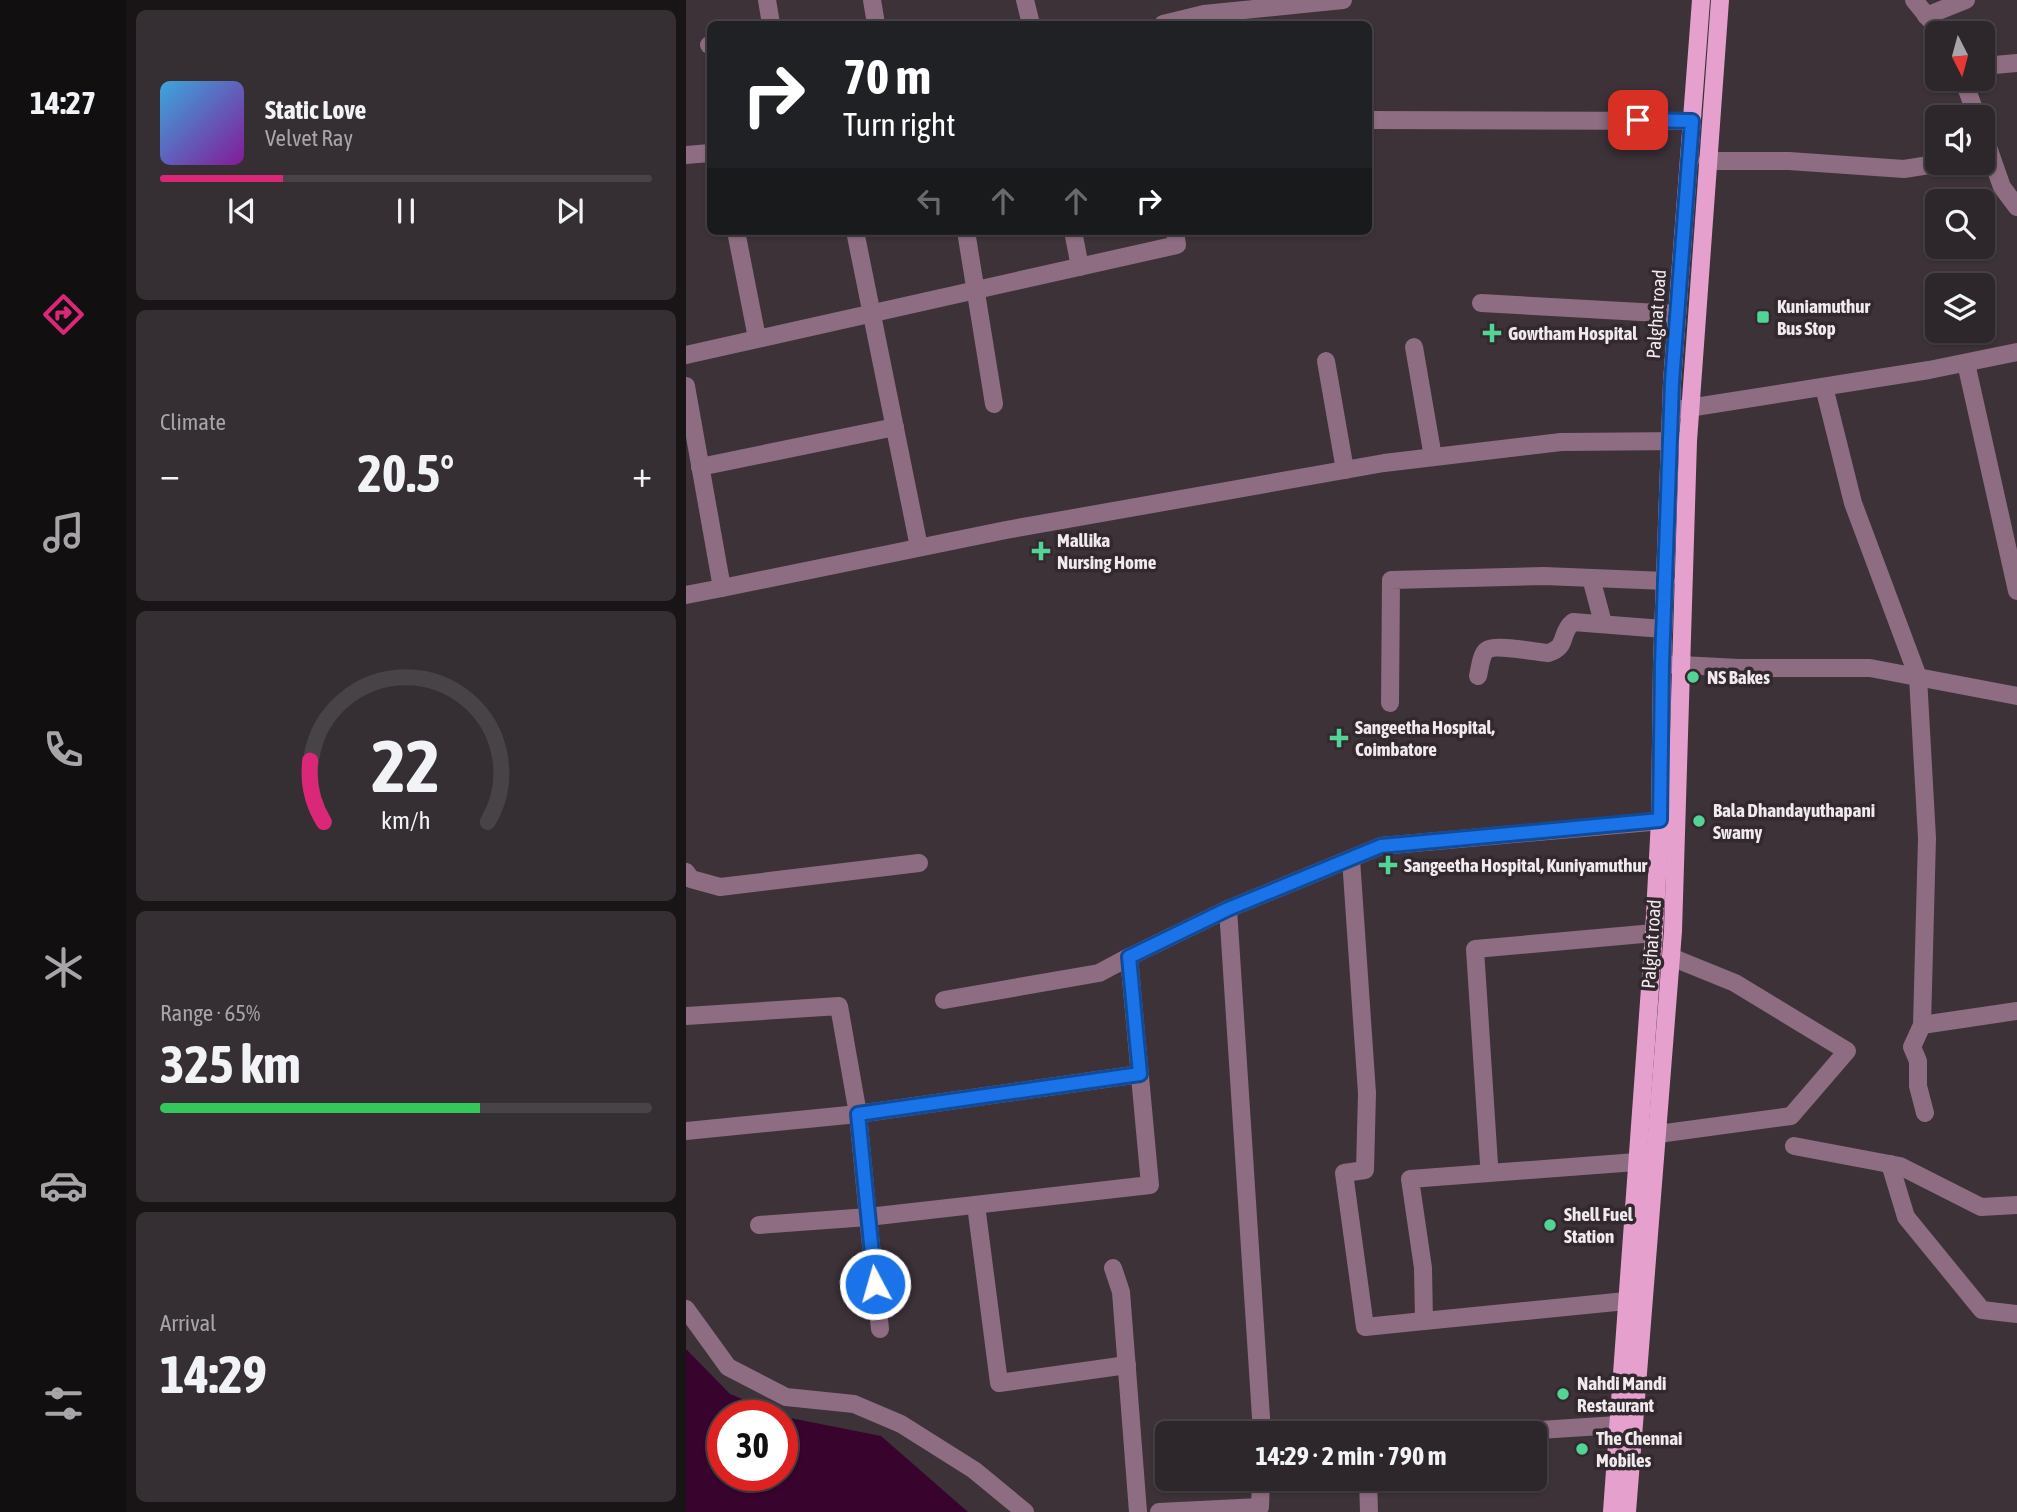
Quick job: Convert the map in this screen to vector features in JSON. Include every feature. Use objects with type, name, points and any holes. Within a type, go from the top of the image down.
[{"type":"main road","name":"Palghat road","points":[[1681,410],[1677,314],[1701,0]]},
{"type":"main road","name":"Palghat road","points":[[1627,1512],[1671,957],[1663,629],[1720,0]]},
{"type":"main road","name":"Palghat road","points":[[1612,1512],[1654,933],[1669,820],[1681,666],[1679,440]]},
{"type":"street","points":[[767,0],[770,21]]},
{"type":"street","points":[[872,0],[876,21]]},
{"type":"street","points":[[1025,0],[1030,21]]},
{"type":"street","points":[[1170,21],[1203,7],[1342,0]]},
{"type":"street","points":[[1914,0],[1930,21]]},
{"type":"street","points":[[1926,16],[1966,0]]},
{"type":"street","points":[[1995,65],[2017,63]]},
{"type":"street","points":[[1372,120],[1692,121]]},
{"type":"street","points":[[686,155],[707,153]]},
{"type":"street","points":[[1995,160],[2010,184],[2017,207]]},
{"type":"street","points":[[1707,161],[1789,161],[1904,169],[1925,166]]},
{"type":"street","points":[[737,235],[757,338]]},
{"type":"street","points":[[856,235],[919,547]]},
{"type":"street","points":[[967,235],[994,404]]},
{"type":"street","points":[[1074,235],[1080,267]]},
{"type":"street","points":[[686,355],[1177,245],[1176,235]]},
{"type":"street","points":[[1481,303],[1677,314]]},
{"type":"street","points":[[1415,347],[1433,457]]},
{"type":"street","points":[[1681,410],[1966,363],[2017,352]]},
{"type":"street","points":[[1326,360],[1345,470]]},
{"type":"street","points":[[1966,363],[2017,591]]},
{"type":"street","points":[[686,386],[722,589]]},
{"type":"street","points":[[1824,387],[1853,503],[1918,677],[1927,838],[1922,1025],[1912,1047],[1918,1061],[1918,1086],[1925,1113]]},
{"type":"street","points":[[700,467],[895,427]]},
{"type":"street","points":[[686,595],[1006,530],[1345,470],[1561,442],[1679,440]]},
{"type":"street","points":[[1390,703],[1391,580],[1544,576],[1666,581]]},
{"type":"street","points":[[1591,578],[1603,623]]},
{"type":"street","points":[[1478,676],[1484,653],[1488,649],[1496,647],[1548,653],[1560,648],[1568,626],[1573,622],[1663,629]]},
{"type":"street","points":[[1662,664],[1870,668],[2017,696]]},
{"type":"street","points":[[944,1000],[1099,973],[1228,909],[1381,846],[1669,820]]},
{"type":"street","points":[[1350,859],[1367,1093],[1365,1170],[1344,1173],[1365,1327],[1626,1301]]},
{"type":"street","points":[[686,873],[691,879],[720,887],[919,863]]},
{"type":"street","points":[[1228,909],[1261,1421]]},
{"type":"street","points":[[1489,1164],[1475,948],[1654,933]]},
{"type":"street","points":[[759,1225],[868,1217],[1150,1185],[1129,957]]},
{"type":"street","points":[[1658,1134],[1791,1116],[1847,1051],[1735,983],[1671,957]]},
{"type":"street","points":[[686,1016],[839,1006],[858,1114],[880,1329]]},
{"type":"street","points":[[1922,1025],[2017,1012]]},
{"type":"street","points":[[686,1131],[858,1114],[1140,1074]]},
{"type":"street","points":[[1794,1146],[1900,1166],[1981,1207],[2017,1205]]},
{"type":"street","points":[[1424,1321],[1423,1268],[1410,1179],[1636,1163]]},
{"type":"street","points":[[1890,1164],[1906,1217],[1982,1310],[2017,1314]]},
{"type":"street","points":[[976,1205],[999,1383],[1127,1365]]},
{"type":"street","points":[[1113,1268],[1121,1292],[1138,1512]]},
{"type":"street","points":[[686,1309],[728,1367],[786,1397],[853,1404],[901,1424],[974,1470],[1025,1512]]},
{"type":"street","points":[[1547,1429],[1617,1424]]},
{"type":"street","points":[[1159,1512],[1260,1509],[1261,1491]]},
{"type":"street","points":[[1368,1491],[1369,1512]]},
{"type":"shaded area","points":[[686,1349],[730,1394],[744,1400],[707,1400],[707,1491],[798,1491],[798,1420],[881,1436],[968,1512],[686,1512]]},
{"type":"place","name":"Kuniamuthur Bus Stop","points":[[1763,317]]},
{"type":"place","name":"Gowtham Hospital","points":[[1492,333]]},
{"type":"place","name":"Mallika Nursing Home","points":[[1041,551]]},
{"type":"place","name":"NS Bakes","points":[[1693,677]]},
{"type":"place","name":"Sangeetha Hospital, Coimbatore","points":[[1339,738]]},
{"type":"place","name":"Bala Dhandayuthapani Swamy","points":[[1699,821]]},
{"type":"place","name":"Sangeetha Hospital, Kuniyamuthur","points":[[1388,865]]},
{"type":"place","name":"Shell Fuel Station","points":[[1550,1225]]},
{"type":"place","name":"Nahdi Mandi Restaurant","points":[[1563,1394]]},
{"type":"place","name":"The Chennai Mobiles","points":[[1582,1449]]},
{"type":"route","points":[[875,1284],[858,1114],[1140,1074],[1129,957],[1228,909],[1381,846],[1660,820],[1662,664],[1672,382],[1692,121],[1638,120]]}]
